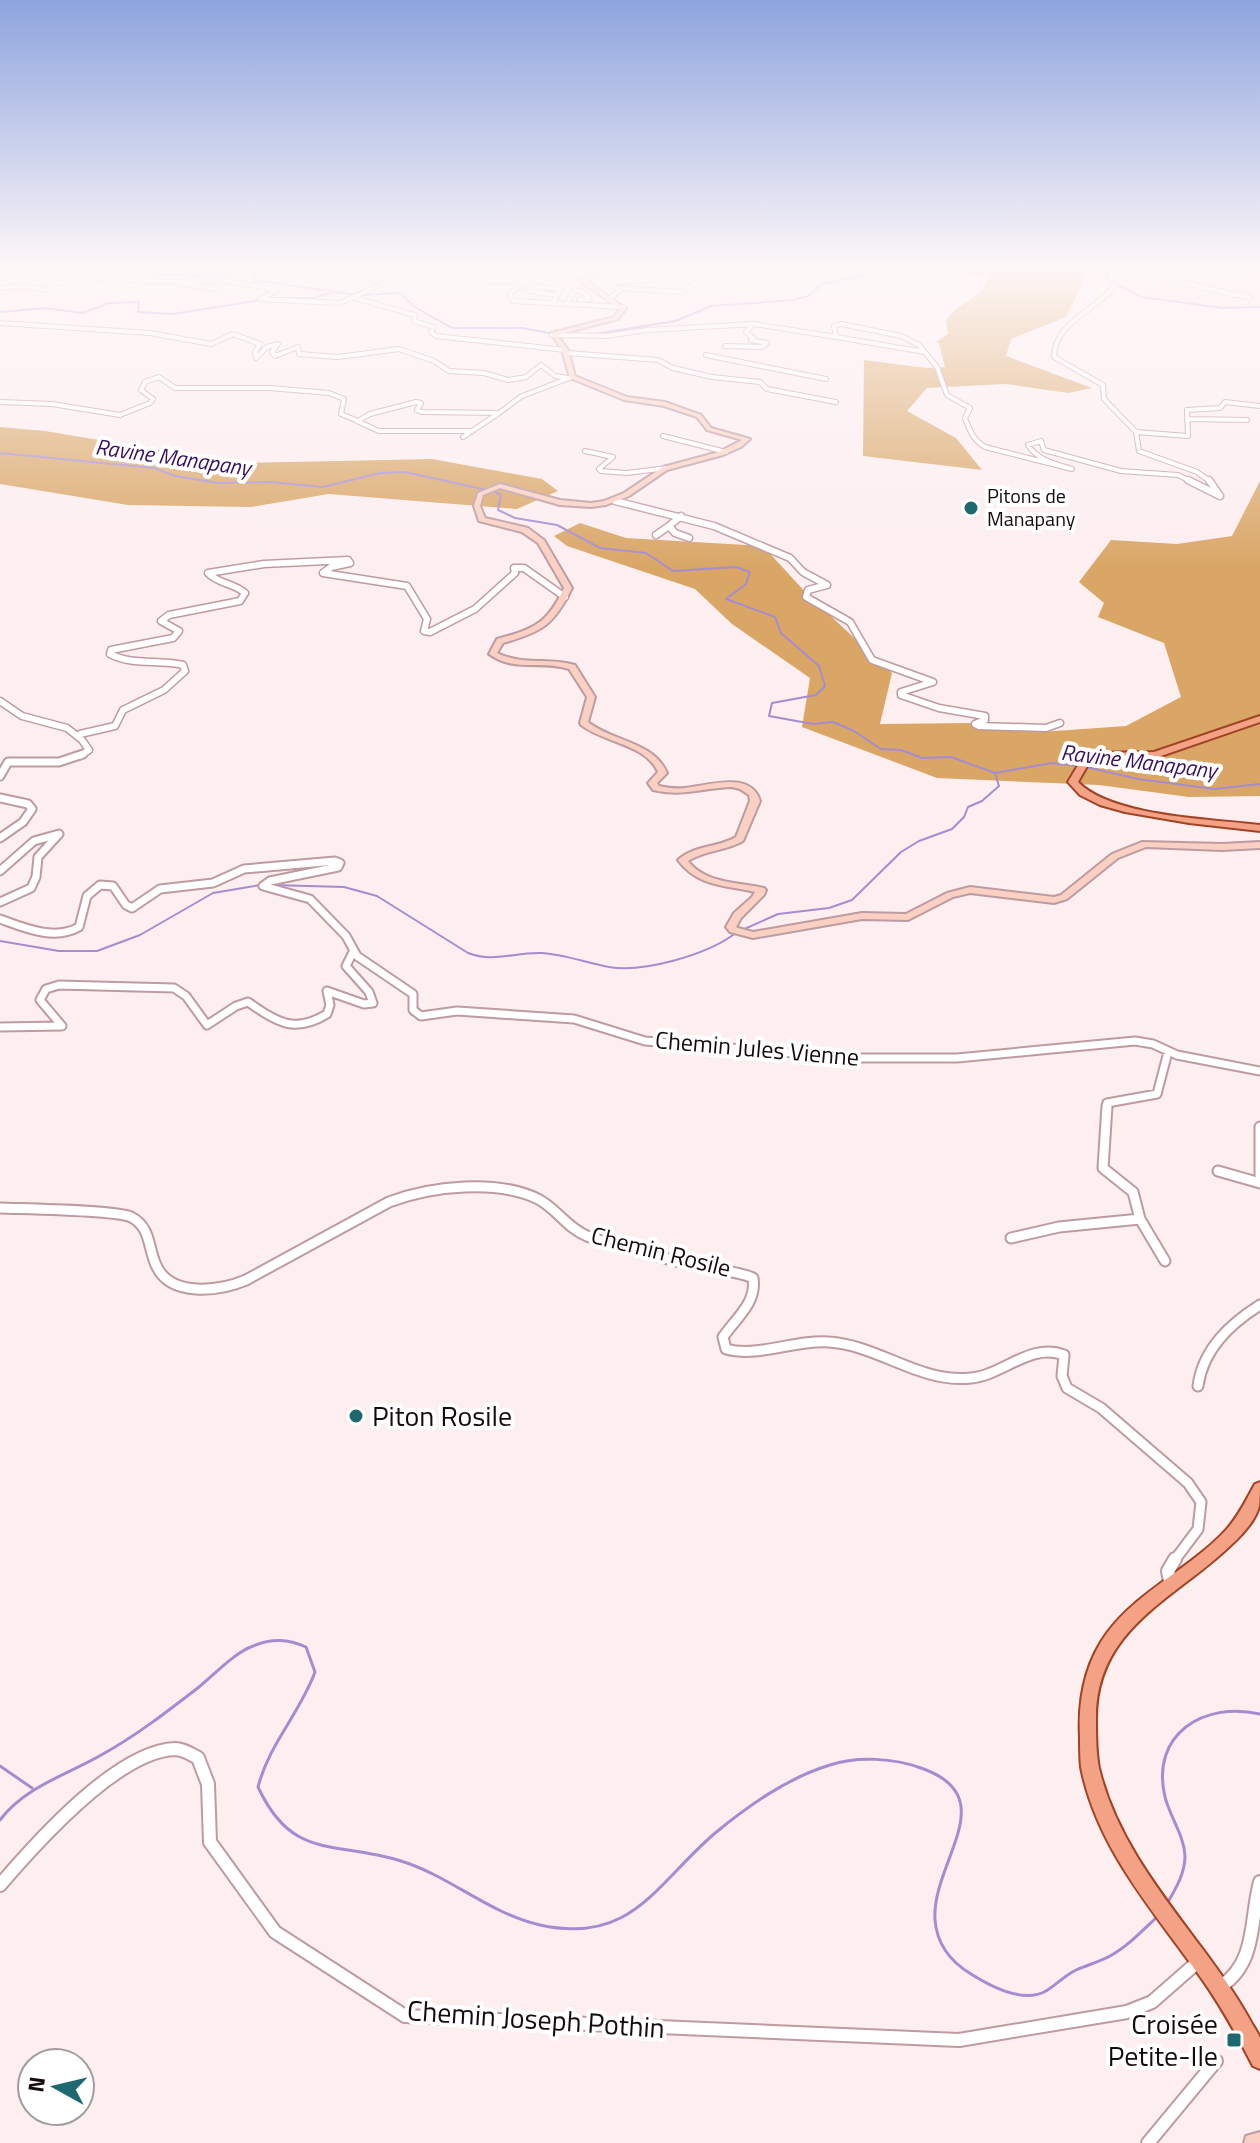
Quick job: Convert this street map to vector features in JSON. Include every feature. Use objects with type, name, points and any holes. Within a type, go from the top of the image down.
[{"type":"main road","points":[[570,368],[572,378],[626,399],[661,402],[670,408],[699,416],[709,429],[747,439],[726,452],[667,468],[615,501],[564,503],[489,489],[477,503],[482,519],[525,530],[545,545],[567,585],[565,597],[543,624],[529,633],[500,641],[493,654],[521,665],[554,663],[572,667],[590,693],[584,723],[593,731],[627,743],[660,765],[664,770],[652,783],[656,788],[690,792],[728,783],[739,785],[753,794],[755,801],[740,839],[722,847],[689,854],[683,860],[687,867],[708,878],[761,890],[759,896],[734,919],[731,927],[738,933],[763,934],[862,916],[908,917],[964,890],[1054,900],[1064,897],[1115,856],[1145,844],[1260,845]]},
{"type":"main road","points":[[1260,719],[1155,755],[1100,754],[1086,759],[1073,780],[1075,787],[1087,796],[1128,809],[1172,818],[1260,828]]},
{"type":"main road","points":[[1259,2057],[1221,1986],[1145,1885],[1103,1810],[1092,1779],[1087,1750],[1088,1698],[1113,1638],[1129,1620],[1239,1530],[1260,1488]]},
{"type":"street","points":[[445,368],[515,381],[537,368]]},
{"type":"street","points":[[545,368],[555,376],[572,378]]},
{"type":"street","points":[[681,368],[712,377],[760,382],[765,388],[836,402]]},
{"type":"street","points":[[740,379],[757,368]]},
{"type":"street","points":[[770,368],[826,379]]},
{"type":"street","points":[[940,368],[947,395],[970,408],[965,418],[969,432],[981,445],[1072,469],[1045,460],[1030,450],[1028,445],[1041,441],[1044,450],[1059,456],[1121,471],[1178,475],[1199,483],[1215,496],[1221,495],[1204,476],[1158,461],[1139,451],[1136,432],[1104,399],[1103,385],[1073,368]]},
{"type":"street","points":[[0,402],[52,404],[120,415],[150,403],[153,399],[141,390],[145,382],[159,377],[175,388],[270,388],[329,393],[344,399],[341,414],[379,431],[471,431]]},
{"type":"street","points":[[463,437],[522,396],[572,378]]},
{"type":"street","points":[[356,421],[378,411],[416,402],[421,403],[417,410],[422,412],[499,413]]},
{"type":"street","points":[[1136,432],[1188,436],[1187,410],[1220,408],[1225,402],[1260,406]]},
{"type":"street","points":[[1187,419],[1247,420]]},
{"type":"street","points":[[663,436],[726,452]]},
{"type":"street","points":[[585,451],[613,457],[599,469],[601,471],[627,473],[667,468]]},
{"type":"street","points":[[615,501],[681,516],[790,558],[803,572],[827,585],[808,590],[806,597],[817,606],[849,621],[859,632],[865,651],[872,660],[933,682],[901,692],[901,695],[939,708],[985,716],[985,720],[975,724],[979,726],[1046,728],[1060,723]]},
{"type":"street","points":[[656,535],[681,516]]},
{"type":"street","points":[[669,526],[675,533],[689,538]]},
{"type":"street","points":[[80,734],[115,726],[123,710],[149,700],[180,678],[185,671],[183,665],[164,661],[130,662],[110,654],[111,650],[173,638],[179,631],[161,621],[169,615],[240,601],[245,593],[240,587],[213,579],[208,573],[264,564],[348,560],[350,563],[331,567],[323,573],[407,586],[427,619],[424,631],[430,632],[475,609],[515,573],[514,568],[524,568],[565,597]]},
{"type":"street","points":[[0,701],[20,715],[63,726],[80,734],[88,748],[87,753],[68,761],[45,764],[8,762],[0,776]]},
{"type":"street","points":[[0,798],[28,804],[32,809],[30,815],[0,835]]},
{"type":"street","points":[[0,871],[29,844],[51,834],[59,834],[38,857],[38,878],[33,886],[19,897],[0,902]]},
{"type":"street","name":"Chemin Jules Vienne","points":[[0,919],[37,930],[67,934],[79,927],[87,896],[100,885],[113,886],[126,905],[132,908],[160,889],[220,882],[244,869],[335,861],[340,863],[338,867],[270,881],[263,886],[310,899],[346,936],[353,952],[413,994],[413,1010],[421,1016],[457,1011],[574,1019],[661,1043],[853,1058],[957,1058],[1121,1041],[1148,1042],[1168,1052],[1260,1071]]},
{"type":"street","points":[[0,1027],[62,1026],[40,1000],[46,989],[59,985],[174,988],[186,996],[207,1025],[214,1024],[234,1005],[244,1002],[252,1003],[278,1023],[309,1025],[327,1014],[330,1005],[327,991],[364,1004],[373,1003],[369,992],[346,966],[353,952]]},
{"type":"street","points":[[1165,1261],[1140,1219],[1133,1192],[1103,1168],[1106,1105],[1112,1101],[1157,1094],[1162,1086],[1164,1057],[1168,1052]]},
{"type":"street","points":[[1260,1127],[1260,1175]]},
{"type":"street","points":[[1218,1171],[1260,1183]]},
{"type":"street","name":"Chemin Rosile","points":[[0,1208],[129,1216],[141,1223],[149,1233],[155,1264],[168,1280],[193,1288],[218,1288],[252,1276],[389,1202],[410,1194],[468,1186],[506,1189],[542,1201],[564,1222],[585,1235],[707,1268],[740,1272],[753,1278],[755,1284],[751,1301],[723,1337],[726,1349],[733,1351],[796,1341],[830,1341],[872,1351],[932,1374],[959,1378],[987,1375],[1045,1350],[1057,1350],[1064,1355],[1062,1376],[1067,1388],[1101,1408],[1188,1483],[1201,1502],[1198,1529],[1167,1571],[1166,1580],[1171,1586]]},
{"type":"street","points":[[1011,1238],[1059,1227],[1140,1219]]},
{"type":"street","points":[[1198,1386],[1198,1374],[1215,1345],[1241,1315],[1260,1305]]},
{"type":"street","name":"Chemin Joseph Pothin","points":[[0,1885],[24,1855],[106,1780],[141,1757],[176,1749],[198,1758],[208,1784],[210,1842],[275,1932],[405,2016],[959,2040],[1127,2012],[1152,2002],[1200,1960]]},
{"type":"street","points":[[1221,1986],[1230,1982],[1248,1955],[1255,1931],[1260,1882]]},
{"type":"street","points":[[1148,2143],[1216,2061]]},
{"type":"shaded area","points":[[864,368],[1038,368],[1092,388],[1068,393],[1006,384],[927,388],[907,411],[956,438],[982,470],[863,456]]},
{"type":"shaded area","points":[[0,427],[45,431],[237,463],[432,459],[542,479],[558,491],[517,509],[329,494],[251,507],[128,505],[0,484]]},
{"type":"shaded area","points":[[1260,481],[1260,796],[1189,797],[1099,785],[937,778],[802,727],[810,678],[732,624],[695,589],[567,546],[554,536],[580,523],[626,538],[763,546],[807,594],[892,673],[880,724],[973,723],[1041,732],[1126,726],[1181,697],[1164,643],[1098,617],[1104,603],[1079,582],[1111,540],[1177,544],[1232,536]]},
{"type":"waterway","name":"Ravine Manapany","points":[[0,453],[154,468],[175,476],[218,483],[270,482],[323,487],[380,473],[405,472],[487,490]]},
{"type":"waterway","name":"Ravine Manapany","points":[[493,491],[501,495],[498,510],[515,518],[557,525],[600,548],[646,553],[673,571],[736,567],[750,572],[746,584],[726,599],[775,617],[781,633],[819,666],[825,686],[816,695],[772,703],[769,716],[813,724],[833,722],[854,731],[881,749],[901,750],[922,758],[951,757],[995,773]]},
{"type":"waterway","name":"Ravine Manapany","points":[[995,773],[1052,763],[1079,766]]},
{"type":"waterway","name":"Ravine Manapany","points":[[1086,767],[1138,779],[1214,789],[1260,784]]},
{"type":"waterway","points":[[740,931],[778,914],[829,908],[852,900],[901,852],[919,841],[952,829],[964,817],[968,807],[982,801],[999,786],[995,773]]},
{"type":"waterway","points":[[0,941],[59,951],[97,951],[140,935],[213,893],[260,885]]},
{"type":"waterway","points":[[272,885],[344,887],[377,896],[468,953],[486,957],[541,953],[609,967],[639,967],[673,961],[707,949],[733,935]]},
{"type":"waterway","points":[[0,1820],[22,1798],[140,1731],[246,1649],[280,1640],[306,1647],[315,1672],[263,1771],[258,1787],[271,1811],[301,1838],[401,1861],[522,1920],[571,1929],[597,1926],[619,1918],[639,1906],[714,1834],[769,1794],[814,1771],[841,1762],[864,1759],[899,1762],[921,1768],[946,1780],[958,1796],[961,1814],[958,1833],[937,1898],[936,1929],[951,1958],[988,1984],[1027,1996],[1046,1991],[1072,1972],[1117,1952],[1157,1917]]},
{"type":"waterway","points":[[1168,1902],[1182,1874],[1185,1856],[1165,1797],[1162,1775],[1166,1756],[1174,1740],[1186,1727],[1201,1718],[1239,1711],[1260,1714]]},
{"type":"waterway","points":[[0,1766],[32,1788]]},
{"type":"place","name":"Pitons de Manapany","points":[[971,508]]},
{"type":"place","name":"Piton Rosile","points":[[356,1416]]},
{"type":"place","name":"Croisée Petite-Ile","points":[[1234,2040]]}]
